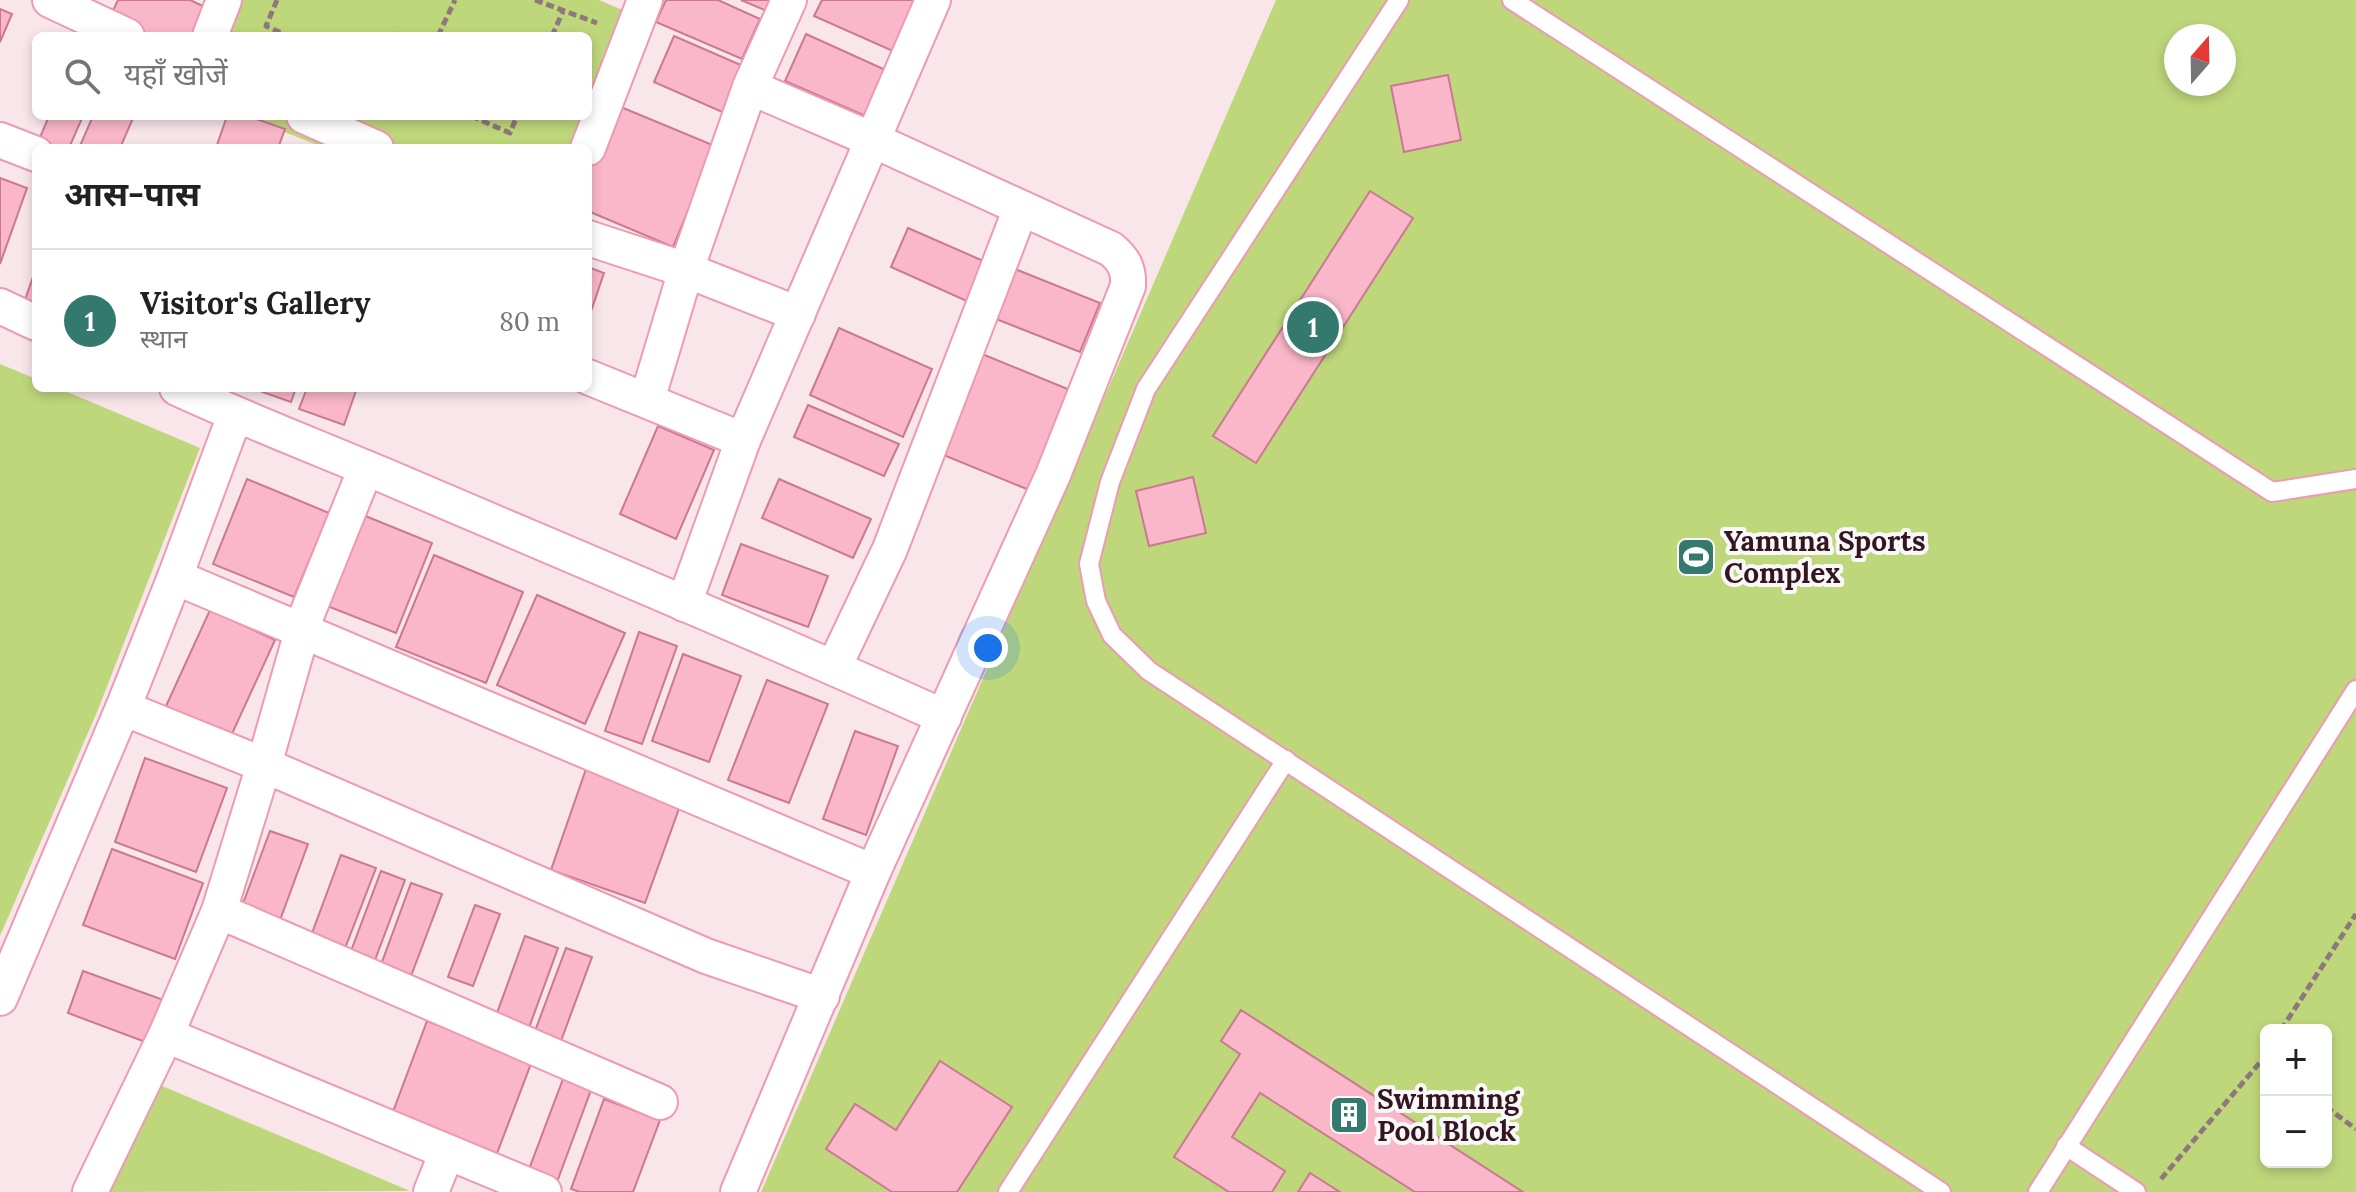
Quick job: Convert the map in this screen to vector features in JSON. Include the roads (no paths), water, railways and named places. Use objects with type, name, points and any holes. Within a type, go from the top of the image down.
[{"type":"street","points":[[212,32],[224,0]]},
{"type":"street","points":[[590,144],[645,0]]},
{"type":"street","points":[[647,400],[686,270],[750,87],[789,0]]},
{"type":"street","points":[[684,604],[743,440],[933,0]]},
{"type":"street","points":[[64,3],[119,32]]},
{"type":"street","points":[[738,1192],[873,872],[1053,475],[1128,286],[1129,275],[1124,260],[1111,249],[750,87]]},
{"type":"street","points":[[313,120],[367,144]]},
{"type":"street","points":[[0,140],[32,152]]},
{"type":"street","points":[[834,667],[890,549],[1021,208]]},
{"type":"street","points":[[592,239],[686,270],[798,314]]},
{"type":"street","points":[[0,306],[32,321]]},
{"type":"street","points":[[592,379],[743,440]]},
{"type":"street","points":[[186,392],[834,667],[944,717]]},
{"type":"street","points":[[0,998],[123,708],[235,415]]},
{"type":"street","points":[[90,1192],[166,1035],[219,911],[302,631],[366,468]]},
{"type":"street","points":[[175,577],[873,872]]},
{"type":"street","points":[[123,708],[264,765],[706,956],[822,996]]},
{"type":"street","points":[[219,911],[660,1102]]},
{"type":"street","points":[[166,1035],[544,1192]]},
{"type":"street","points":[[431,1192],[447,1152]]},
{"type":"lane","points":[[1399,0],[1146,389],[1110,482],[1089,564],[1096,601],[1112,635],[1149,671],[1941,1192]]},
{"type":"lane","points":[[1512,0],[2272,492],[2356,479]]},
{"type":"lane","points":[[2038,1192],[2356,690]]},
{"type":"lane","points":[[1008,1192],[1286,760]]},
{"type":"lane","points":[[2066,1146],[2136,1192]]},
{"type":"lane","points":[[1902,1192],[1913,1176]]},
{"type":"place","name":"Visitor's Gallery","points":[[1313,327]]},
{"type":"place","name":"Yamuna Sports Complex","points":[[1696,557]]},
{"type":"place","name":"Swimming Pool Block","points":[[1349,1115]]}]
